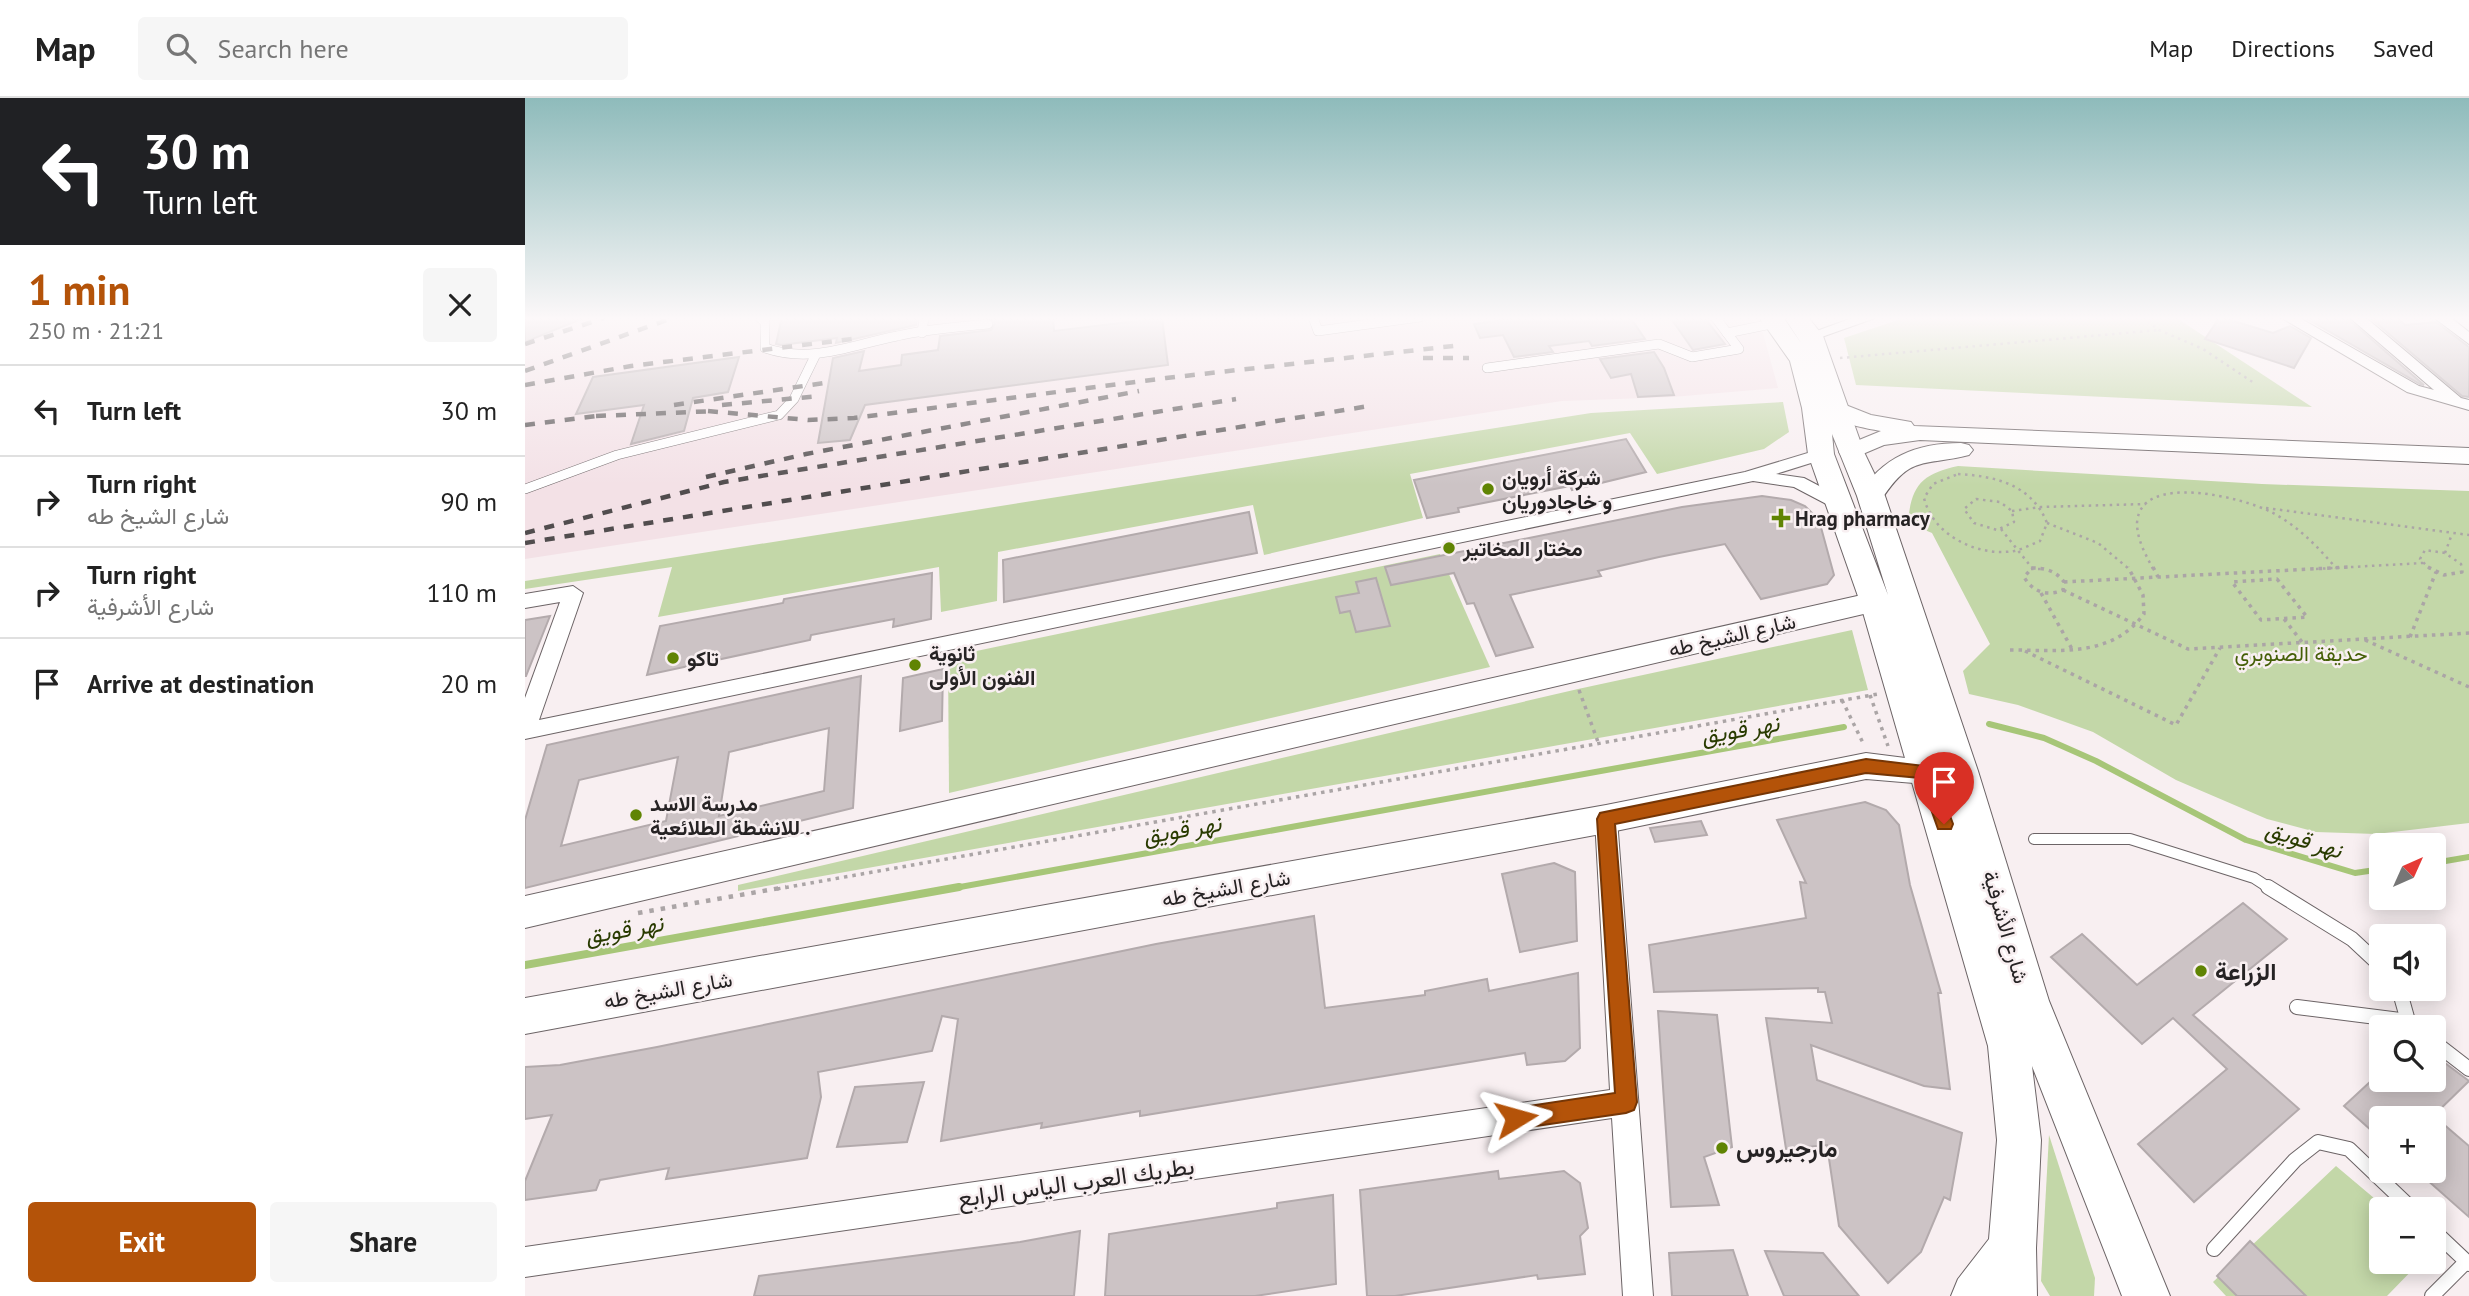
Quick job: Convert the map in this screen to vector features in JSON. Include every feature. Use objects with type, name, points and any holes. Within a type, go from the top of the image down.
[{"type":"main road","name":"شارع الأشرفية","points":[[1805,373],[1815,408],[1856,500],[1960,771],[2028,1001],[2140,1289]]},
{"type":"main road","name":"شارع الأشرفية","points":[[1818,373],[1838,409],[1836,453]]},
{"type":"main road","points":[[1838,409],[1882,425],[1958,430],[2000,438]]},
{"type":"main road","points":[[1836,453],[1871,439],[1920,433],[2469,456]]},
{"type":"main road","points":[[1856,500],[1899,464],[1923,454],[1952,450],[2469,471]]},
{"type":"main road","name":"شارع الأشرفية","points":[[1856,500],[1875,602],[1899,769],[1937,799],[2008,1046],[2019,1140],[2011,1248],[2013,1296]]},
{"type":"main road","name":"شارع الشيخ طه","points":[[525,912],[1875,602]]},
{"type":"main road","name":"شارع الشيخ طه","points":[[525,1016],[1606,819],[1866,766],[1899,769]]},
{"type":"main road","points":[[1975,1296],[2011,1248]]},
{"type":"main road","points":[[2011,1248],[2026,1296]]},
{"type":"street","points":[[2385,373],[2413,389],[2464,404]]},
{"type":"street","points":[[2425,373],[2464,404]]},
{"type":"street","points":[[525,729],[1748,477],[1836,453]]},
{"type":"street","points":[[1748,477],[1798,482],[1856,500]]},
{"type":"street","points":[[525,601],[573,593],[525,729]]},
{"type":"street","points":[[1606,819],[1638,1296]]},
{"type":"street","name":"بطريك العرب الياس الرابع","points":[[525,1262],[1626,1102]]},
{"type":"lane","points":[[525,489],[617,455],[779,415],[794,399],[806,373]]},
{"type":"lane","points":[[2034,839],[2130,839],[2254,878],[2352,939],[2369,955]]},
{"type":"lane","points":[[2297,1007],[2369,1018]]},
{"type":"lane","points":[[2446,1051],[2469,1069]]},
{"type":"lane","points":[[2214,1249],[2295,1160],[2318,1142],[2349,1149],[2399,1197]]},
{"type":"lane","points":[[2432,1296],[2468,1263],[2446,1242]]},
{"type":"path","points":[[2239,373],[2254,383]]},
{"type":"path","points":[[1980,475],[2017,486],[2041,507],[2047,523],[2040,541],[2017,551],[1978,549],[1952,539],[1927,516],[1923,508],[1925,492],[1945,477],[1980,475]]},
{"type":"path","points":[[2012,512],[2014,522],[2001,529],[1974,523],[1965,514],[1966,504],[1976,499],[1992,499],[2012,512],[2041,507],[2148,503],[2171,492],[2192,491],[2213,493],[2262,508],[2469,535]]},
{"type":"path","points":[[2148,503],[2139,515],[2136,536],[2158,577]]},
{"type":"path","points":[[2262,508],[2302,531],[2336,568]]},
{"type":"path","points":[[2010,650],[2073,649],[2110,645],[2126,638],[2144,614],[2145,598],[2139,578],[2103,547],[2068,529],[2047,523]]},
{"type":"path","points":[[2001,529],[2032,568],[2052,570],[2064,582],[2423,563]]},
{"type":"path","points":[[2445,553],[2452,534]]},
{"type":"path","points":[[2425,550],[2445,553],[2461,564],[2462,572],[2454,575],[2436,572],[2423,563],[2420,555],[2425,550]]},
{"type":"path","points":[[2032,568],[2024,577],[2029,586],[2041,593],[2054,594],[2063,590],[2188,649],[2469,633]]},
{"type":"path","points":[[2248,572],[2255,580]]},
{"type":"path","points":[[2410,637],[2436,572]]},
{"type":"path","points":[[2277,579],[2307,617],[2284,619],[2261,620],[2232,582],[2277,579]]},
{"type":"path","points":[[2063,590],[2064,582]]},
{"type":"path","points":[[2041,593],[2073,649]]},
{"type":"path","points":[[2284,619],[2303,643]]},
{"type":"path","points":[[2363,639],[2469,687]]},
{"type":"path","points":[[2024,650],[2176,725],[2220,648]]},
{"type":"path","points":[[1572,672],[1599,743]]},
{"type":"path","points":[[632,914],[1886,692],[1899,769]]},
{"type":"path","points":[[1842,700],[1899,769]]},
{"type":"shaded area","points":[[525,373],[1774,373],[1778,388],[1672,397],[1562,401],[525,559]]},
{"type":"green space","points":[[1853,373],[2260,373],[2312,407],[1856,385]]},
{"type":"green space","points":[[1783,402],[1789,432],[1764,449],[1657,474],[1630,433],[1410,474],[1423,518],[1264,555],[1253,505],[998,552],[997,601],[941,612],[939,567],[658,617],[672,567],[525,589],[525,581],[1591,413]]},
{"type":"green space","name":"حديقة الصنوبري","points":[[1958,466],[2262,484],[2469,491],[2469,823],[2384,833],[2316,832],[2267,819],[2176,780],[2093,732],[2018,705],[1969,694],[1963,671],[1990,644],[1932,533],[1908,523],[1916,490],[1927,478]]},
{"type":"green space","points":[[1440,554],[1490,667],[949,793],[948,657]]},
{"type":"green space","points":[[1852,630],[1868,690],[738,891],[738,885],[1578,689]]},
{"type":"green space","points":[[2049,1135],[2095,1278],[2094,1296],[2050,1296],[2041,1281]]},
{"type":"green space","points":[[2336,1166],[2373,1197],[2369,1197],[2369,1274],[2408,1274],[2387,1296],[2226,1296],[2213,1282]]},
{"type":"building","points":[[623,373],[734,373],[728,392],[693,398],[684,431],[631,444],[644,405],[576,414],[593,377]]},
{"type":"building","points":[[830,373],[1108,373],[865,405],[850,440],[818,443]]},
{"type":"building","points":[[1608,373],[1666,373],[1674,395],[1638,397],[1631,374],[1611,378]]},
{"type":"building","points":[[2401,373],[2410,373],[2424,385]]},
{"type":"building","points":[[2435,373],[2469,373],[2469,397],[2462,396]]},
{"type":"building","points":[[1626,439],[1646,472],[1572,490],[1570,486],[1458,508],[1459,512],[1427,518],[1414,480]]},
{"type":"building","points":[[1762,496],[1791,500],[1805,506],[1819,520],[1834,575],[1827,584],[1761,599],[1725,544],[1659,557],[1598,571],[1601,576],[1510,595],[1533,647],[1496,656],[1474,603],[1467,604],[1454,573],[1391,585],[1385,567],[1682,507]]},
{"type":"building","points":[[1249,512],[1257,553],[1004,602],[1003,560]]},
{"type":"building","points":[[932,573],[931,619],[893,627],[894,619],[811,635],[810,640],[647,675],[660,626],[783,603],[784,599]]},
{"type":"building","points":[[1376,578],[1390,626],[1356,632],[1350,611],[1340,613],[1336,597],[1359,593],[1356,582]]},
{"type":"building","points":[[550,616],[526,676],[525,676],[525,620]]},
{"type":"building","points":[[943,669],[942,721],[900,731],[903,678]]},
{"type":"building","points":[[861,676],[853,808],[525,888],[525,820],[547,745]],"holes":[[[829,728],[824,791],[719,816],[729,752]],[[678,757],[666,821],[561,846],[579,780]]]},
{"type":"building","points":[[1865,802],[1886,810],[1899,825],[1910,885],[1941,993],[1938,993],[1950,1089],[1924,1086],[1811,1045],[1817,1080],[1962,1133],[1950,1200],[1944,1197],[1921,1252],[1888,1283],[1839,1226],[1827,1145],[1786,1149],[1766,1018],[1832,1023],[1825,992],[1818,992],[1818,988],[1654,992],[1649,945],[1806,918],[1800,882],[1806,883],[1777,820]]},
{"type":"building","points":[[1701,821],[1707,835],[1655,842],[1650,828]]},
{"type":"building","points":[[1554,863],[1575,872],[1577,941],[1520,952],[1502,874]]},
{"type":"building","points":[[2243,903],[2287,939],[2193,1015],[2299,1109],[2194,1202],[2138,1144],[2227,1069],[2173,1018],[2142,1044],[2051,957],[2082,934],[2137,985]]},
{"type":"building","points":[[1314,916],[1325,1008],[1425,995],[1425,991],[1487,979],[1489,991],[1578,973],[1580,1048],[1565,1061],[1527,1065],[1525,1053],[1140,1116],[1140,1111],[1041,1128],[1042,1123],[941,1141],[958,1019],[942,1016],[932,1051],[818,1072],[821,1097],[807,1158],[666,1179],[669,1168],[600,1180],[596,1190],[525,1200],[525,1181],[552,1115],[525,1119],[525,1067],[560,1065],[657,1047],[1156,944]]},
{"type":"building","points":[[1658,1011],[1717,1015],[1732,1147],[1704,1157],[1719,1205],[1671,1207]]},
{"type":"building","points":[[2446,1064],[2469,1081],[2443,1106],[2369,1106],[2369,1128],[2344,1106],[2369,1083],[2369,1092],[2446,1092]]},
{"type":"building","points":[[924,1082],[907,1142],[837,1147],[855,1087]]},
{"type":"building","points":[[2446,1126],[2469,1146],[2469,1217],[2431,1183],[2446,1183]]},
{"type":"building","points":[[1498,1171],[1499,1179],[1564,1171],[1580,1183],[1588,1228],[1580,1236],[1585,1274],[1538,1279],[1537,1275],[1395,1296],[1367,1296],[1360,1190]]},
{"type":"building","points":[[1333,1195],[1336,1284],[1255,1296],[1105,1296],[1109,1234],[1277,1208],[1277,1203]]},
{"type":"building","points":[[1080,1231],[1074,1296],[754,1296],[759,1276],[1020,1242]]},
{"type":"building","points":[[2250,1241],[2306,1296],[2237,1296],[2217,1276]]},
{"type":"building","points":[[1733,1250],[1748,1296],[1672,1296],[1669,1253]]},
{"type":"building","points":[[1765,1251],[1823,1253],[1859,1296],[1784,1296]]},
{"type":"waterway","name":"نهر قويق","points":[[1989,724],[2044,738],[2096,761],[2246,840],[2355,873],[2369,871]]},
{"type":"waterway","name":"نهر قويق","points":[[949,889],[1844,727]]},
{"type":"waterway","name":"نهر قويق","points":[[2447,861],[2469,857]]},
{"type":"waterway","name":"نهر قويق","points":[[525,965],[959,887]]},
{"type":"railway","points":[[525,385],[592,373]]},
{"type":"railway","points":[[710,411],[808,420],[854,418],[1212,373]]},
{"type":"railway","points":[[674,405],[824,383]]},
{"type":"railway","points":[[706,477],[806,454],[1139,391]]},
{"type":"railway","points":[[722,405],[820,396]]},
{"type":"railway","points":[[525,533],[724,482],[1236,399]]},
{"type":"railway","points":[[525,543],[1369,406]]},
{"type":"railway","points":[[596,416],[710,411]]},
{"type":"railway","points":[[710,411],[715,411]]},
{"type":"railway","points":[[596,416],[604,415]]},
{"type":"railway","points":[[525,425],[596,416]]},
{"type":"place","name":"شركة أرويان و خاجادوريان","points":[[1488,489]]},
{"type":"place","name":"Hrag pharmacy","points":[[1781,518]]},
{"type":"place","name":"مختار المخاتير","points":[[1449,548]]},
{"type":"place","name":"تاكو","points":[[673,658]]},
{"type":"place","name":"ثانوية الفنون الأولى","points":[[915,665]]},
{"type":"place","name":"مدرسة الاسد للانشطة الطلائعية .","points":[[636,815]]},
{"type":"place","name":"الزراعة","points":[[2201,971]]},
{"type":"place","name":"مارجيروس","points":[[1722,1148]]},
{"type":"route","points":[[1516,1118],[1626,1102],[1606,819],[1866,766],[1926,771],[1944,824]]}]
